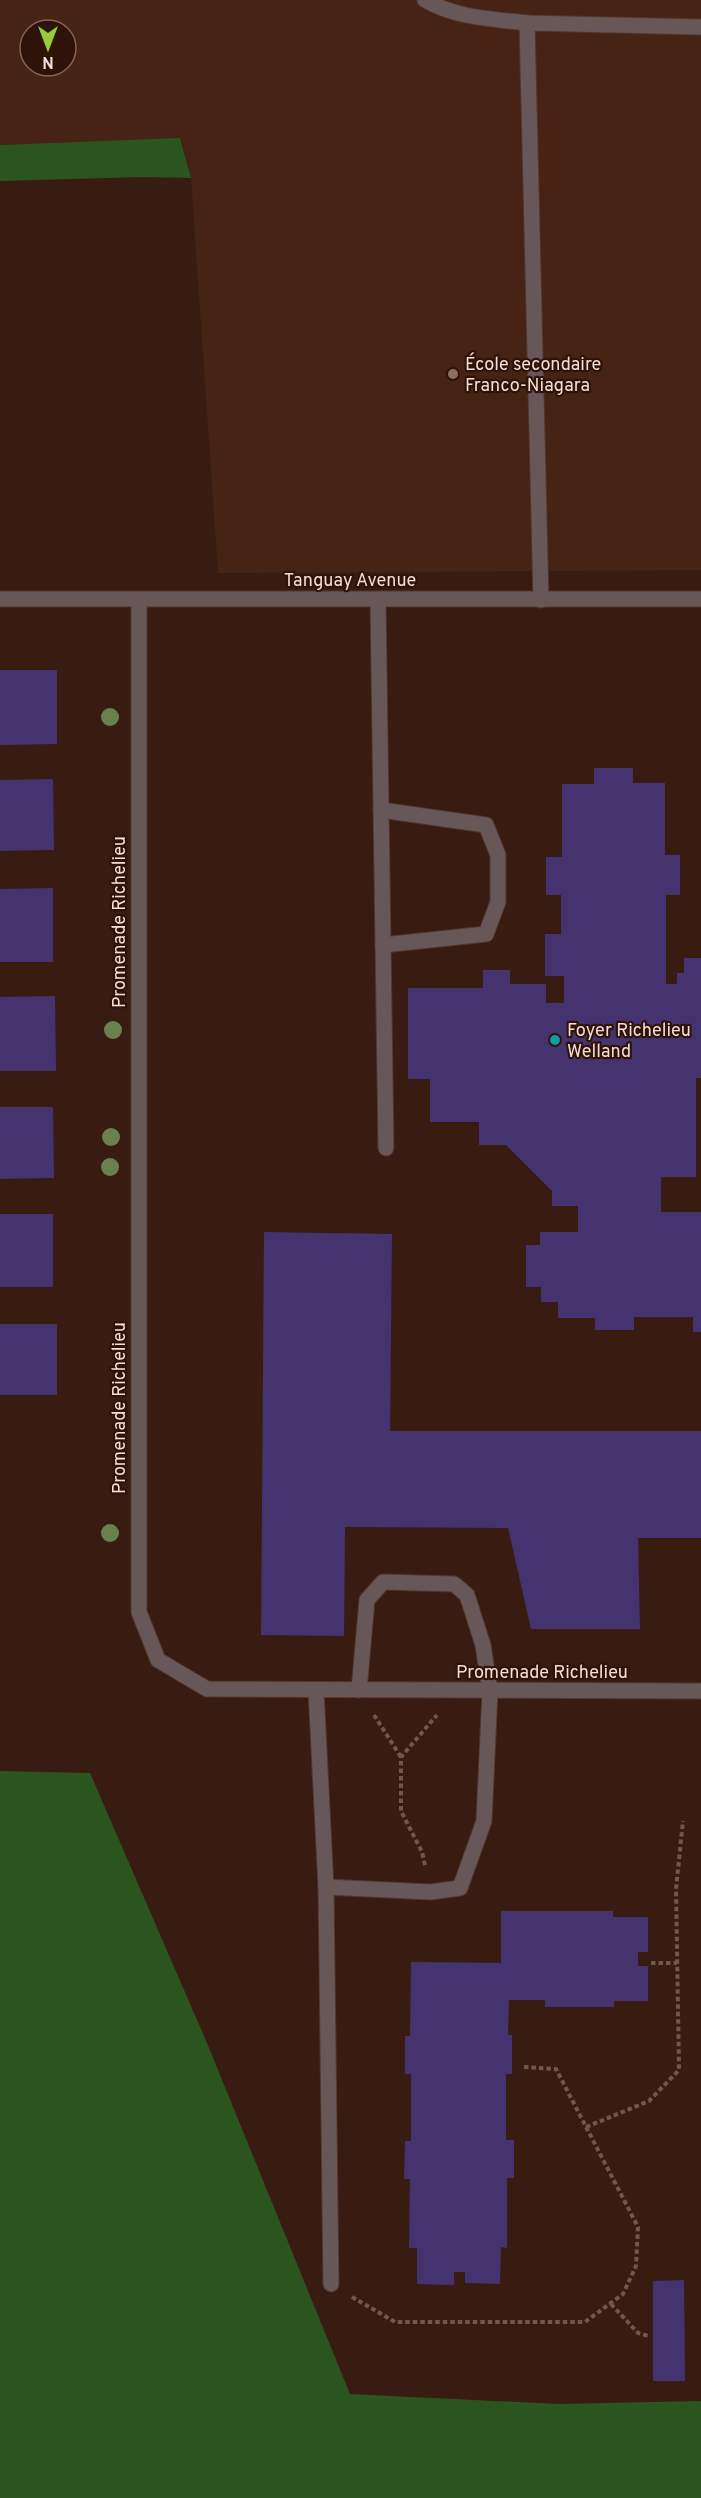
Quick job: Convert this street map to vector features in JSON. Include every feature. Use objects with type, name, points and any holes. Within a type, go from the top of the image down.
[{"type":"street","points":[[425,0],[438,7],[470,16],[527,22],[701,27]]},
{"type":"street","points":[[527,22],[541,600]]},
{"type":"street","name":"Tanguay Avenue","points":[[0,599],[139,601],[701,599]]},
{"type":"street","points":[[378,600],[386,1148]]},
{"type":"street","name":"Promenade Richelieu","points":[[139,601],[139,1612],[158,1660],[207,1689],[701,1691]]},
{"type":"street","points":[[381,810],[486,825],[498,855],[498,902],[486,934],[383,945]]},
{"type":"street","points":[[326,1887],[431,1893],[460,1888],[484,1821],[490,1691],[483,1645],[467,1595],[454,1584],[383,1582],[367,1600],[359,1690]]},
{"type":"street","points":[[316,1690],[326,1887],[331,2284]]},
{"type":"path","points":[[359,1690],[401,1757],[401,1811],[422,1852],[431,1893]]},
{"type":"path","points":[[401,1757],[459,1691]]},
{"type":"path","points":[[586,2127],[649,2101],[679,2070],[676,1889],[683,1821]]},
{"type":"path","points":[[651,1963],[677,1963]]},
{"type":"path","points":[[331,2284],[395,2322],[585,2322],[624,2294],[636,2266],[638,2227],[556,2069],[523,2067]]},
{"type":"path","points":[[610,2304],[638,2333],[649,2336]]},
{"type":"shaded area","name":"École secondaire Franco-Niagara","points":[[0,0],[701,0],[701,570],[218,573],[191,178],[181,139],[0,145]]},
{"type":"green space","points":[[180,138],[191,178],[0,181],[0,145]]},
{"type":"green space","points":[[0,1771],[90,1773],[207,2043],[350,2394],[559,2404],[701,2401],[701,2498],[0,2498]]},
{"type":"building","points":[[0,670],[57,670],[57,744],[0,745]]},
{"type":"building","name":"Foyer Richelieu Welland","points":[[594,768],[633,768],[633,783],[665,783],[665,855],[680,855],[680,895],[666,895],[666,984],[677,984],[677,973],[684,973],[684,958],[701,958],[701,1078],[696,1078],[696,1177],[661,1177],[661,1212],[701,1212],[701,1332],[693,1332],[693,1317],[634,1317],[634,1330],[595,1330],[595,1318],[558,1318],[558,1302],[541,1302],[541,1287],[526,1287],[526,1245],[540,1245],[540,1232],[578,1232],[578,1206],[552,1206],[552,1191],[506,1145],[479,1145],[479,1122],[430,1122],[430,1079],[408,1079],[408,988],[483,988],[483,970],[510,970],[510,984],[546,984],[546,1003],[564,1003],[564,976],[545,976],[545,934],[561,934],[561,895],[546,895],[546,857],[562,857],[562,784],[594,784]]},
{"type":"building","points":[[53,779],[54,850],[0,851],[0,780]]},
{"type":"building","points":[[53,888],[53,962],[0,962],[0,889]]},
{"type":"building","points":[[55,996],[56,1071],[0,1071],[0,997]]},
{"type":"building","points":[[0,1107],[53,1107],[54,1178],[0,1179]]},
{"type":"building","points":[[0,1214],[53,1214],[53,1287],[0,1287]]},
{"type":"building","points":[[264,1232],[392,1234],[390,1431],[701,1431],[701,1538],[638,1538],[640,1629],[531,1629],[508,1528],[345,1527],[344,1636],[261,1635]]},
{"type":"building","points":[[0,1324],[57,1324],[57,1395],[0,1395]]},
{"type":"building","points":[[501,1911],[613,1911],[613,1917],[648,1917],[648,1952],[638,1952],[638,1966],[648,1966],[648,2001],[614,2001],[614,2007],[545,2007],[545,2000],[509,2000],[508,2035],[512,2035],[512,2074],[506,2074],[506,2140],[514,2140],[514,2178],[507,2178],[507,2248],[501,2247],[500,2284],[465,2283],[465,2272],[454,2272],[454,2285],[417,2284],[417,2248],[409,2248],[410,2179],[404,2179],[405,2141],[411,2141],[411,2074],[405,2074],[405,2036],[410,2036],[411,1962],[501,1963]]},
{"type":"building","points":[[684,2280],[685,2381],[653,2381],[653,2281]]},
{"type":"place","name":"École secondaire Franco-Niagara","points":[[453,374]]},
{"type":"place","name":"Foyer Richelieu Welland","points":[[555,1040]]}]
